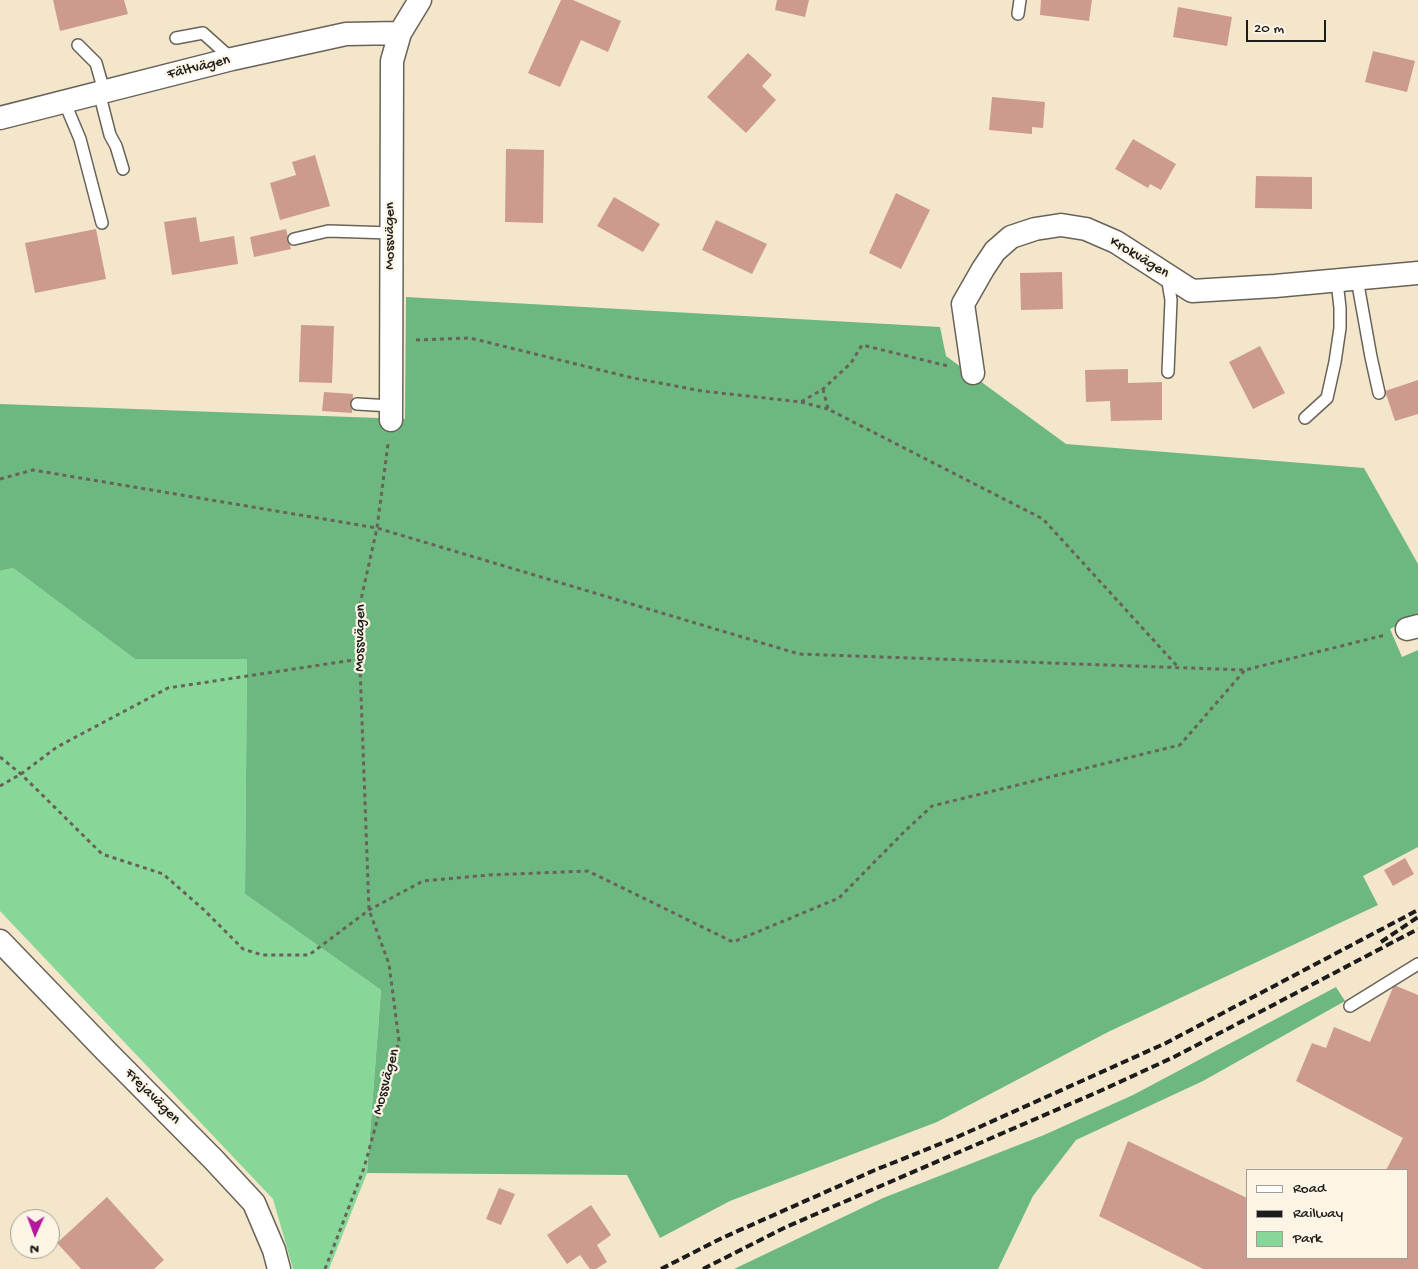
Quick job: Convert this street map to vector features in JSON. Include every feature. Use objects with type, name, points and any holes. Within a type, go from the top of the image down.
[{"type":"street","name":"Mossvägen","points":[[391,413],[392,61],[400,33],[420,0]]},
{"type":"street","name":"Fältvägen","points":[[0,118],[232,59],[346,34],[400,33]]},
{"type":"street","name":"Krokvägen","points":[[973,373],[963,304],[995,251],[1011,237],[1035,229],[1061,225],[1086,230],[1116,242],[1192,291],[1275,286],[1418,273]]},
{"type":"street","name":"Frejavägen","points":[[0,941],[254,1203],[274,1250],[279,1269]]},
{"type":"lane","points":[[1018,14],[1020,0]]},
{"type":"lane","points":[[176,38],[203,33],[232,59]]},
{"type":"lane","points":[[78,45],[96,63],[110,135],[116,146],[123,169]]},
{"type":"lane","points":[[64,101],[80,139],[102,223]]},
{"type":"lane","points":[[294,239],[328,231],[391,233]]},
{"type":"lane","points":[[1167,275],[1170,300],[1168,372]]},
{"type":"lane","points":[[1347,280],[1371,356],[1379,393]]},
{"type":"lane","points":[[1305,418],[1327,398],[1340,328],[1340,308],[1347,280]]},
{"type":"lane","points":[[357,404],[391,413]]},
{"type":"lane","points":[[1350,1006],[1418,964]]},
{"type":"path","points":[[392,341],[470,338],[633,378],[702,392],[800,402],[828,409],[1043,519],[1178,667]]},
{"type":"path","points":[[800,402],[823,389],[851,363],[862,344],[973,373]]},
{"type":"path","points":[[823,389],[828,409]]},
{"type":"path","name":"Mossvägen","points":[[325,1269],[364,1168],[399,1041],[389,964],[369,910],[358,613],[377,528],[391,413]]},
{"type":"path","points":[[0,479],[33,470],[377,528],[799,654],[1245,670],[1413,628]]},
{"type":"path","points":[[0,786],[21,774],[57,747],[168,688],[360,659]]},
{"type":"path","points":[[0,757],[21,774],[102,854],[163,874],[203,909],[243,949],[262,955],[310,955],[369,910],[423,881],[489,875],[588,871],[733,942],[839,898],[904,831],[932,806],[1180,745],[1245,670]]},
{"type":"green space","points":[[406,297],[940,327],[946,356],[1066,444],[1364,468],[1418,564],[1418,615],[1390,629],[1402,657],[1418,650],[1418,847],[1363,876],[1378,905],[1108,1032],[937,1122],[730,1201],[660,1238],[627,1175],[367,1173],[381,990],[245,894],[247,659],[135,659],[13,568],[0,571],[0,404],[405,419]]},
{"type":"green space","points":[[13,568],[135,659],[247,659],[245,894],[381,990],[367,1173],[329,1269],[293,1269],[273,1199],[0,911],[0,571]]},
{"type":"green space","points":[[1336,987],[1345,1001],[1203,1081],[1076,1140],[1033,1196],[998,1269],[734,1269],[883,1198],[1044,1135],[1133,1095]]},
{"type":"building","points":[[53,0],[124,0],[128,14],[60,31]]},
{"type":"building","points":[[561,0],[573,0],[621,21],[608,52],[581,40],[560,87],[528,73]]},
{"type":"building","points":[[777,0],[809,0],[805,17],[775,10]]},
{"type":"building","points":[[1041,0],[1092,0],[1089,21],[1040,15]]},
{"type":"building","points":[[1178,7],[1232,17],[1227,46],[1173,37]]},
{"type":"building","points":[[1373,51],[1415,61],[1407,92],[1365,82]]},
{"type":"building","points":[[748,53],[772,75],[762,86],[776,100],[746,133],[707,97]]},
{"type":"building","points":[[992,97],[1045,102],[1043,128],[1032,127],[1032,134],[989,130]]},
{"type":"building","points":[[1133,139],[1176,164],[1161,190],[1150,184],[1148,188],[1115,169]]},
{"type":"building","points":[[506,149],[544,150],[543,223],[505,222]]},
{"type":"building","points":[[315,155],[330,206],[280,220],[270,183],[296,175],[292,162]]},
{"type":"building","points":[[1256,176],[1312,177],[1312,209],[1255,208]]},
{"type":"building","points":[[896,193],[930,210],[901,269],[869,253]]},
{"type":"building","points":[[614,197],[660,224],[643,252],[597,226]]},
{"type":"building","points":[[196,217],[200,242],[234,236],[238,264],[172,275],[164,222]]},
{"type":"building","points":[[716,220],[767,244],[752,274],[702,250]]},
{"type":"building","points":[[96,229],[106,279],[35,293],[25,243]]},
{"type":"building","points":[[286,229],[291,249],[254,257],[250,237]]},
{"type":"building","points":[[1062,272],[1063,309],[1021,310],[1020,273]]},
{"type":"building","points":[[301,325],[334,326],[332,383],[299,382]]},
{"type":"building","points":[[1260,346],[1285,393],[1253,409],[1229,362]]},
{"type":"building","points":[[1128,369],[1128,383],[1162,382],[1162,420],[1111,421],[1110,401],[1086,402],[1085,370]]},
{"type":"building","points":[[1418,380],[1418,414],[1395,421],[1385,391]]},
{"type":"building","points":[[324,392],[353,394],[352,413],[322,411]]},
{"type":"building","points":[[1405,858],[1414,874],[1393,886],[1384,870]]},
{"type":"building","points":[[1394,985],[1418,995],[1418,1269],[1203,1269],[1099,1216],[1128,1141],[1246,1198],[1246,1259],[1408,1259],[1408,1169],[1387,1169],[1403,1138],[1296,1081],[1312,1043],[1326,1048],[1334,1027],[1370,1042]]},
{"type":"building","points":[[499,1188],[515,1194],[501,1225],[486,1219]]},
{"type":"building","points":[[107,1197],[164,1260],[154,1269],[81,1269],[60,1246],[60,1240]]},
{"type":"building","points":[[591,1205],[611,1235],[597,1245],[607,1262],[596,1269],[590,1269],[580,1255],[567,1264],[547,1235]]},
{"type":"railway","points":[[661,1269],[722,1238],[875,1170],[955,1138],[1166,1043],[1418,910]]},
{"type":"railway","points":[[1381,942],[1418,917]]},
{"type":"railway","points":[[703,1269],[786,1227],[1174,1057],[1418,929]]}]
